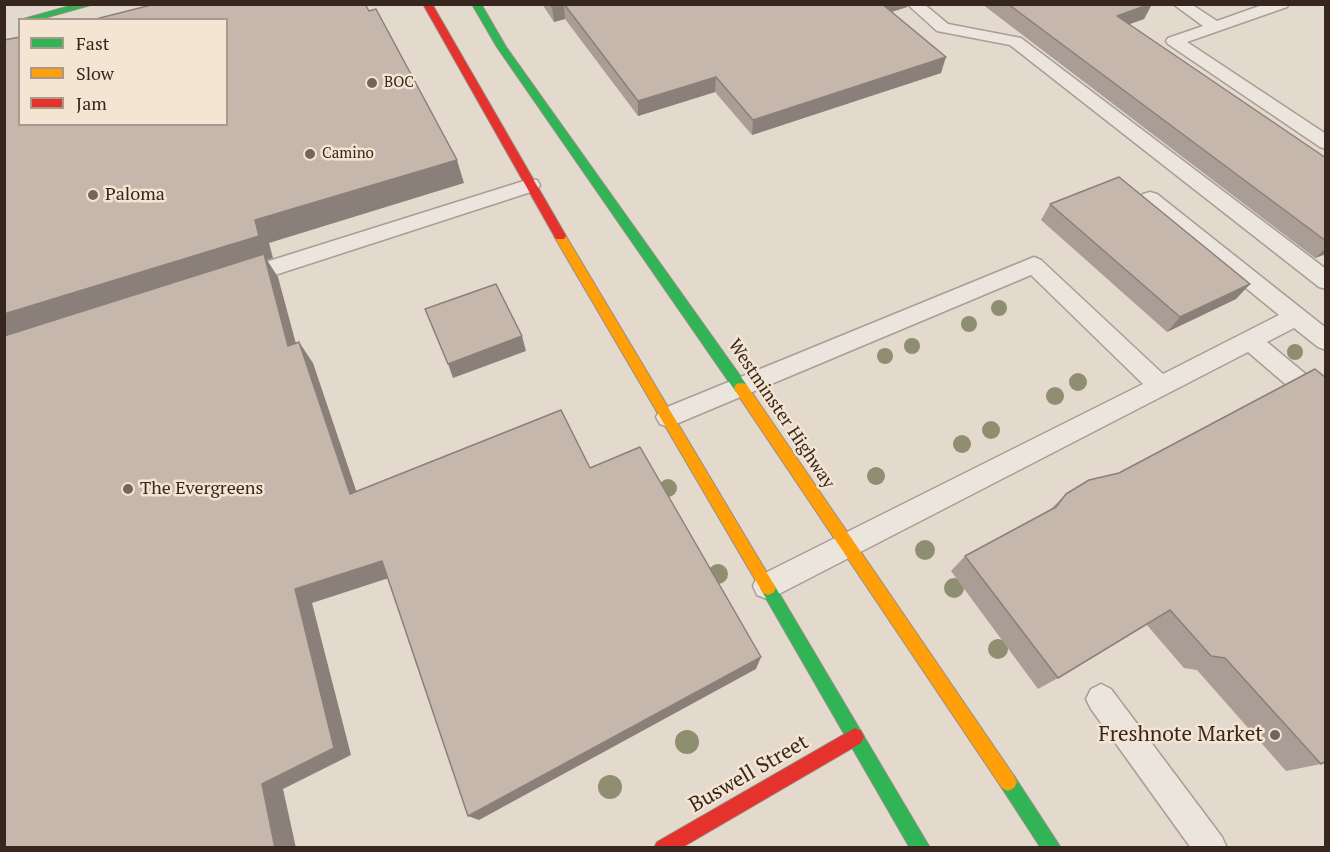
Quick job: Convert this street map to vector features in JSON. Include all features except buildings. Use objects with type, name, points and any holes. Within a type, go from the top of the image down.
[{"type":"main road","points":[[31,18],[90,4]]},
{"type":"main road","points":[[427,4],[530,185],[921,848]]},
{"type":"main road","name":"Westminster Highway","points":[[476,4],[502,47],[741,387],[1052,848]]},
{"type":"main road","name":"Buswell Street","points":[[663,848],[855,737]]},
{"type":"lane","points":[[914,4],[943,28],[1015,41],[1326,280]]},
{"type":"lane","points":[[1180,4],[1216,27]]},
{"type":"lane","points":[[1282,4],[1174,41],[1326,143]]},
{"type":"lane","points":[[223,284],[530,185]]},
{"type":"lane","points":[[1150,199],[1326,341]]},
{"type":"lane","points":[[668,417],[1034,265],[1161,387]]},
{"type":"lane","points":[[767,586],[1296,317]]},
{"type":"lane","points":[[1251,341],[1326,405]]},
{"type":"lane","points":[[1101,699],[1211,848]]},
{"type":"traffic: fast","points":[[32,18],[90,4]]},
{"type":"traffic: fast","points":[[476,4],[502,47],[741,388]]},
{"type":"traffic: fast","points":[[768,588],[921,848]]},
{"type":"traffic: fast","points":[[1008,782],[1052,848]]},
{"type":"traffic: slow","points":[[560,236],[768,588]]},
{"type":"traffic: slow","points":[[741,388],[1008,782]]},
{"type":"traffic: jam","points":[[427,4],[560,236]]},
{"type":"traffic: jam","points":[[663,848],[855,737]]},
{"type":"place","name":"BOC","points":[[372,83]]},
{"type":"place","name":"Camino","points":[[310,154]]},
{"type":"place","name":"Paloma","points":[[93,195]]},
{"type":"place","name":"The Evergreens","points":[[128,489]]},
{"type":"place","name":"Freshnote Market","points":[[1275,735]]}]
